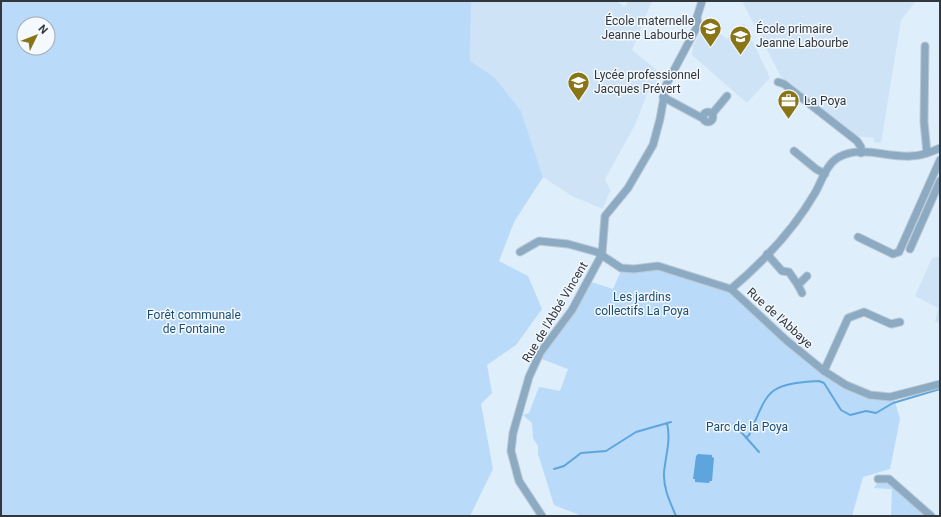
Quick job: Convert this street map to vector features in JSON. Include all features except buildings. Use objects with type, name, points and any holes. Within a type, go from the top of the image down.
[{"type":"street","points":[[602,254],[605,216],[628,188],[653,145],[660,119],[666,85],[696,28],[697,17],[702,1]]},
{"type":"street","points":[[925,46],[924,122],[927,153]]},
{"type":"street","points":[[778,82],[784,84],[857,141],[861,147],[861,153]]},
{"type":"street","points":[[663,98],[706,121],[711,121],[714,117],[712,114],[727,96]]},
{"type":"street","points":[[731,289],[768,254],[808,204],[832,162],[839,157],[853,153],[873,152],[895,156],[911,156],[927,153],[940,148]]},
{"type":"street","points":[[794,151],[816,169],[825,174]]},
{"type":"street","points":[[858,237],[893,254],[899,252],[940,160]]},
{"type":"street","points":[[910,249],[940,181]]},
{"type":"street","name":"Rue de l'Abbaye","points":[[520,252],[534,243],[543,241],[568,244],[602,254],[621,268],[634,269],[658,266],[731,289],[786,340],[824,371],[846,385],[875,397],[899,396],[940,384]]},
{"type":"street","name":"Rue de l'Abbé Vincent","points":[[542,516],[519,481],[510,450],[513,433],[529,377],[540,353],[572,310],[602,254]]},
{"type":"street","points":[[768,254],[782,271],[789,272],[802,293]]},
{"type":"street","points":[[798,285],[807,276]]},
{"type":"street","points":[[824,371],[848,318],[864,312],[891,324],[900,322]]},
{"type":"street","points":[[878,479],[889,479],[931,516]]},
{"type":"shaded area","name":"Lycée professionnel Jacques Prévert","points":[[471,1],[618,1],[624,7],[629,1],[652,1],[632,50],[662,74],[647,94],[635,125],[605,179],[611,192],[609,193],[603,209],[572,196],[543,177],[521,111],[470,61]]},
{"type":"shaded area","points":[[742,1],[916,1],[901,20],[881,143],[874,142],[874,138],[856,136],[782,79]]},
{"type":"shaded area","name":"École primaire Jeanne Labourbe","points":[[744,23],[770,78],[747,103],[692,55],[693,46],[703,26],[710,26],[727,39]]},
{"type":"shaded area","points":[[940,256],[940,323],[935,322],[938,308],[915,296],[932,258]]},
{"type":"green space","name":"Forêt communale de Fontaine","points":[[1,1],[471,1],[470,61],[494,77],[521,111],[543,177],[514,222],[499,261],[528,276],[542,309],[516,345],[487,365],[492,393],[481,404],[493,469],[470,516],[1,516]]},
{"type":"green space","name":"Parc de la Poya","points":[[654,268],[723,287],[763,324],[843,388],[870,398],[881,400],[894,398],[900,419],[890,469],[863,477],[852,516],[582,516],[554,505],[538,454],[538,446],[533,438],[532,423],[523,415],[529,413],[539,387],[560,391],[568,369],[539,358],[562,329],[591,282],[613,289],[621,271],[639,272]]},
{"type":"green space","points":[[890,481],[927,516],[891,516],[892,489],[874,488],[878,482]]},
{"type":"water","points":[[698,454],[712,455],[714,458],[712,481],[709,483],[695,482],[695,479],[693,479],[696,456]]},
{"type":"waterway","points":[[746,438],[749,435],[766,399],[772,392],[789,384],[819,381],[824,383],[841,410],[850,415],[866,411],[876,413],[893,403],[940,389]]},
{"type":"waterway","points":[[554,469],[564,466],[581,453],[606,451],[636,432],[671,422]]},
{"type":"waterway","points":[[667,423],[668,441],[664,478],[667,495],[676,516]]},
{"type":"waterway","points":[[734,424],[759,452]]},
{"type":"place","name":"École maternelle Jeanne Labourbe","points":[[710,48]]},
{"type":"place","name":"École primaire Jeanne Labourbe","points":[[740,56]]},
{"type":"place","name":"Lycée professionnel Jacques Prévert","points":[[579,102]]},
{"type":"place","name":"La Poya","points":[[789,120]]},
{"type":"park label","name":"Les jardins collectifs La Poya","points":[[642,304]]}]
